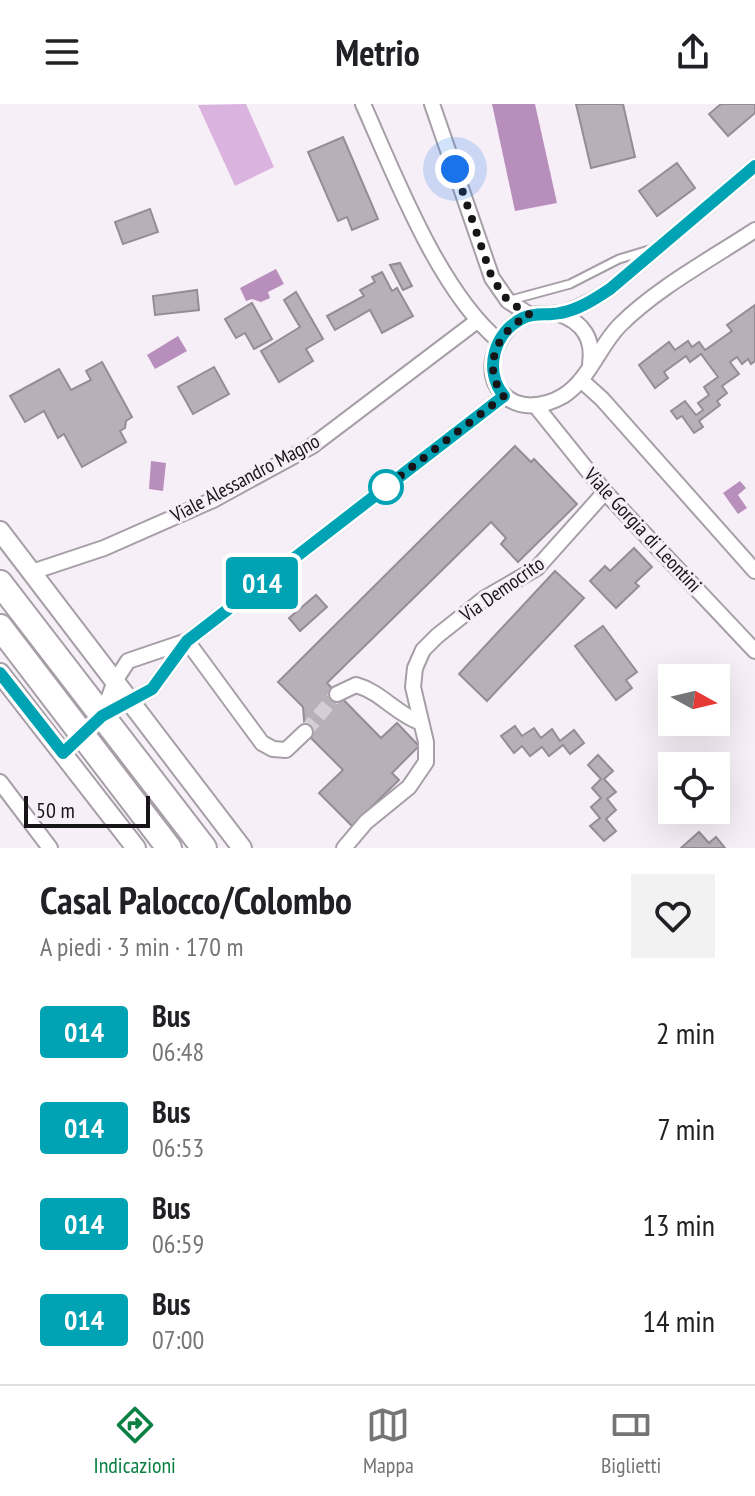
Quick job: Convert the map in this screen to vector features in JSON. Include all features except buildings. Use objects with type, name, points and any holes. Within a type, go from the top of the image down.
[{"type":"main road","points":[[0,583],[204,848]]},
{"type":"main road","points":[[0,627],[169,848]]},
{"type":"street","points":[[363,104],[425,236],[477,321],[499,341]]},
{"type":"street","points":[[432,104],[492,278],[508,301],[530,315]]},
{"type":"street","points":[[755,166],[591,301],[559,314],[530,315],[512,325],[499,341],[492,373],[496,385],[504,396],[520,405],[535,405],[562,397],[581,380],[620,325],[755,230]]},
{"type":"street","points":[[559,314],[575,321],[587,335],[591,349],[589,365]]},
{"type":"street","name":"Viale Alessandro Magno","points":[[32,572],[104,548],[213,500],[312,446],[477,321]]},
{"type":"street","points":[[581,380],[602,399],[755,571]]},
{"type":"street","points":[[63,753],[102,716],[152,689],[187,641],[504,396]]},
{"type":"street","name":"Viale Gorgia di Leontini","points":[[535,405],[605,492],[755,651]]},
{"type":"street","name":"Via Democrito","points":[[344,848],[366,822],[402,794],[422,771],[427,752],[413,677],[423,650],[485,598],[537,568],[605,492]]},
{"type":"street","points":[[0,531],[242,848]]},
{"type":"street","points":[[102,716],[115,681],[131,659],[187,641]]},
{"type":"street","points":[[187,641],[262,743],[273,749],[286,750],[305,732]]},
{"type":"street","points":[[0,673],[136,848]]},
{"type":"street","points":[[337,694],[356,685],[373,690],[403,716],[419,722]]},
{"type":"street","points":[[0,782],[50,848]]},
{"type":"lane","points":[[508,301],[570,284],[619,259],[659,247]]},
{"type":"shaded area","points":[[246,104],[274,167],[235,186],[198,105]]},
{"type":"shaded area","points":[[492,104],[535,104],[557,203],[515,211]]},
{"type":"shaded area","points":[[276,269],[284,284],[268,292],[270,298],[261,302],[246,301],[240,288]]},
{"type":"shaded area","points":[[178,336],[187,351],[155,369],[147,355]]},
{"type":"shaded area","points":[[151,461],[166,463],[163,491],[149,489]]},
{"type":"shaded area","points":[[740,481],[746,488],[738,495],[747,508],[738,514],[723,493]]},
{"type":"tunnel","points":[[305,732],[337,694]]},
{"type":"bus line","name":"014","points":[[0,673],[63,753],[102,716],[152,689],[187,641],[504,396],[496,385],[492,364],[499,341],[512,325],[530,315],[559,314],[591,301],[610,289],[755,166]]},
{"type":"route","points":[[386,487],[382,490],[504,396],[493,377],[495,353],[507,330],[530,315],[508,301],[492,278],[455,169]]}]
